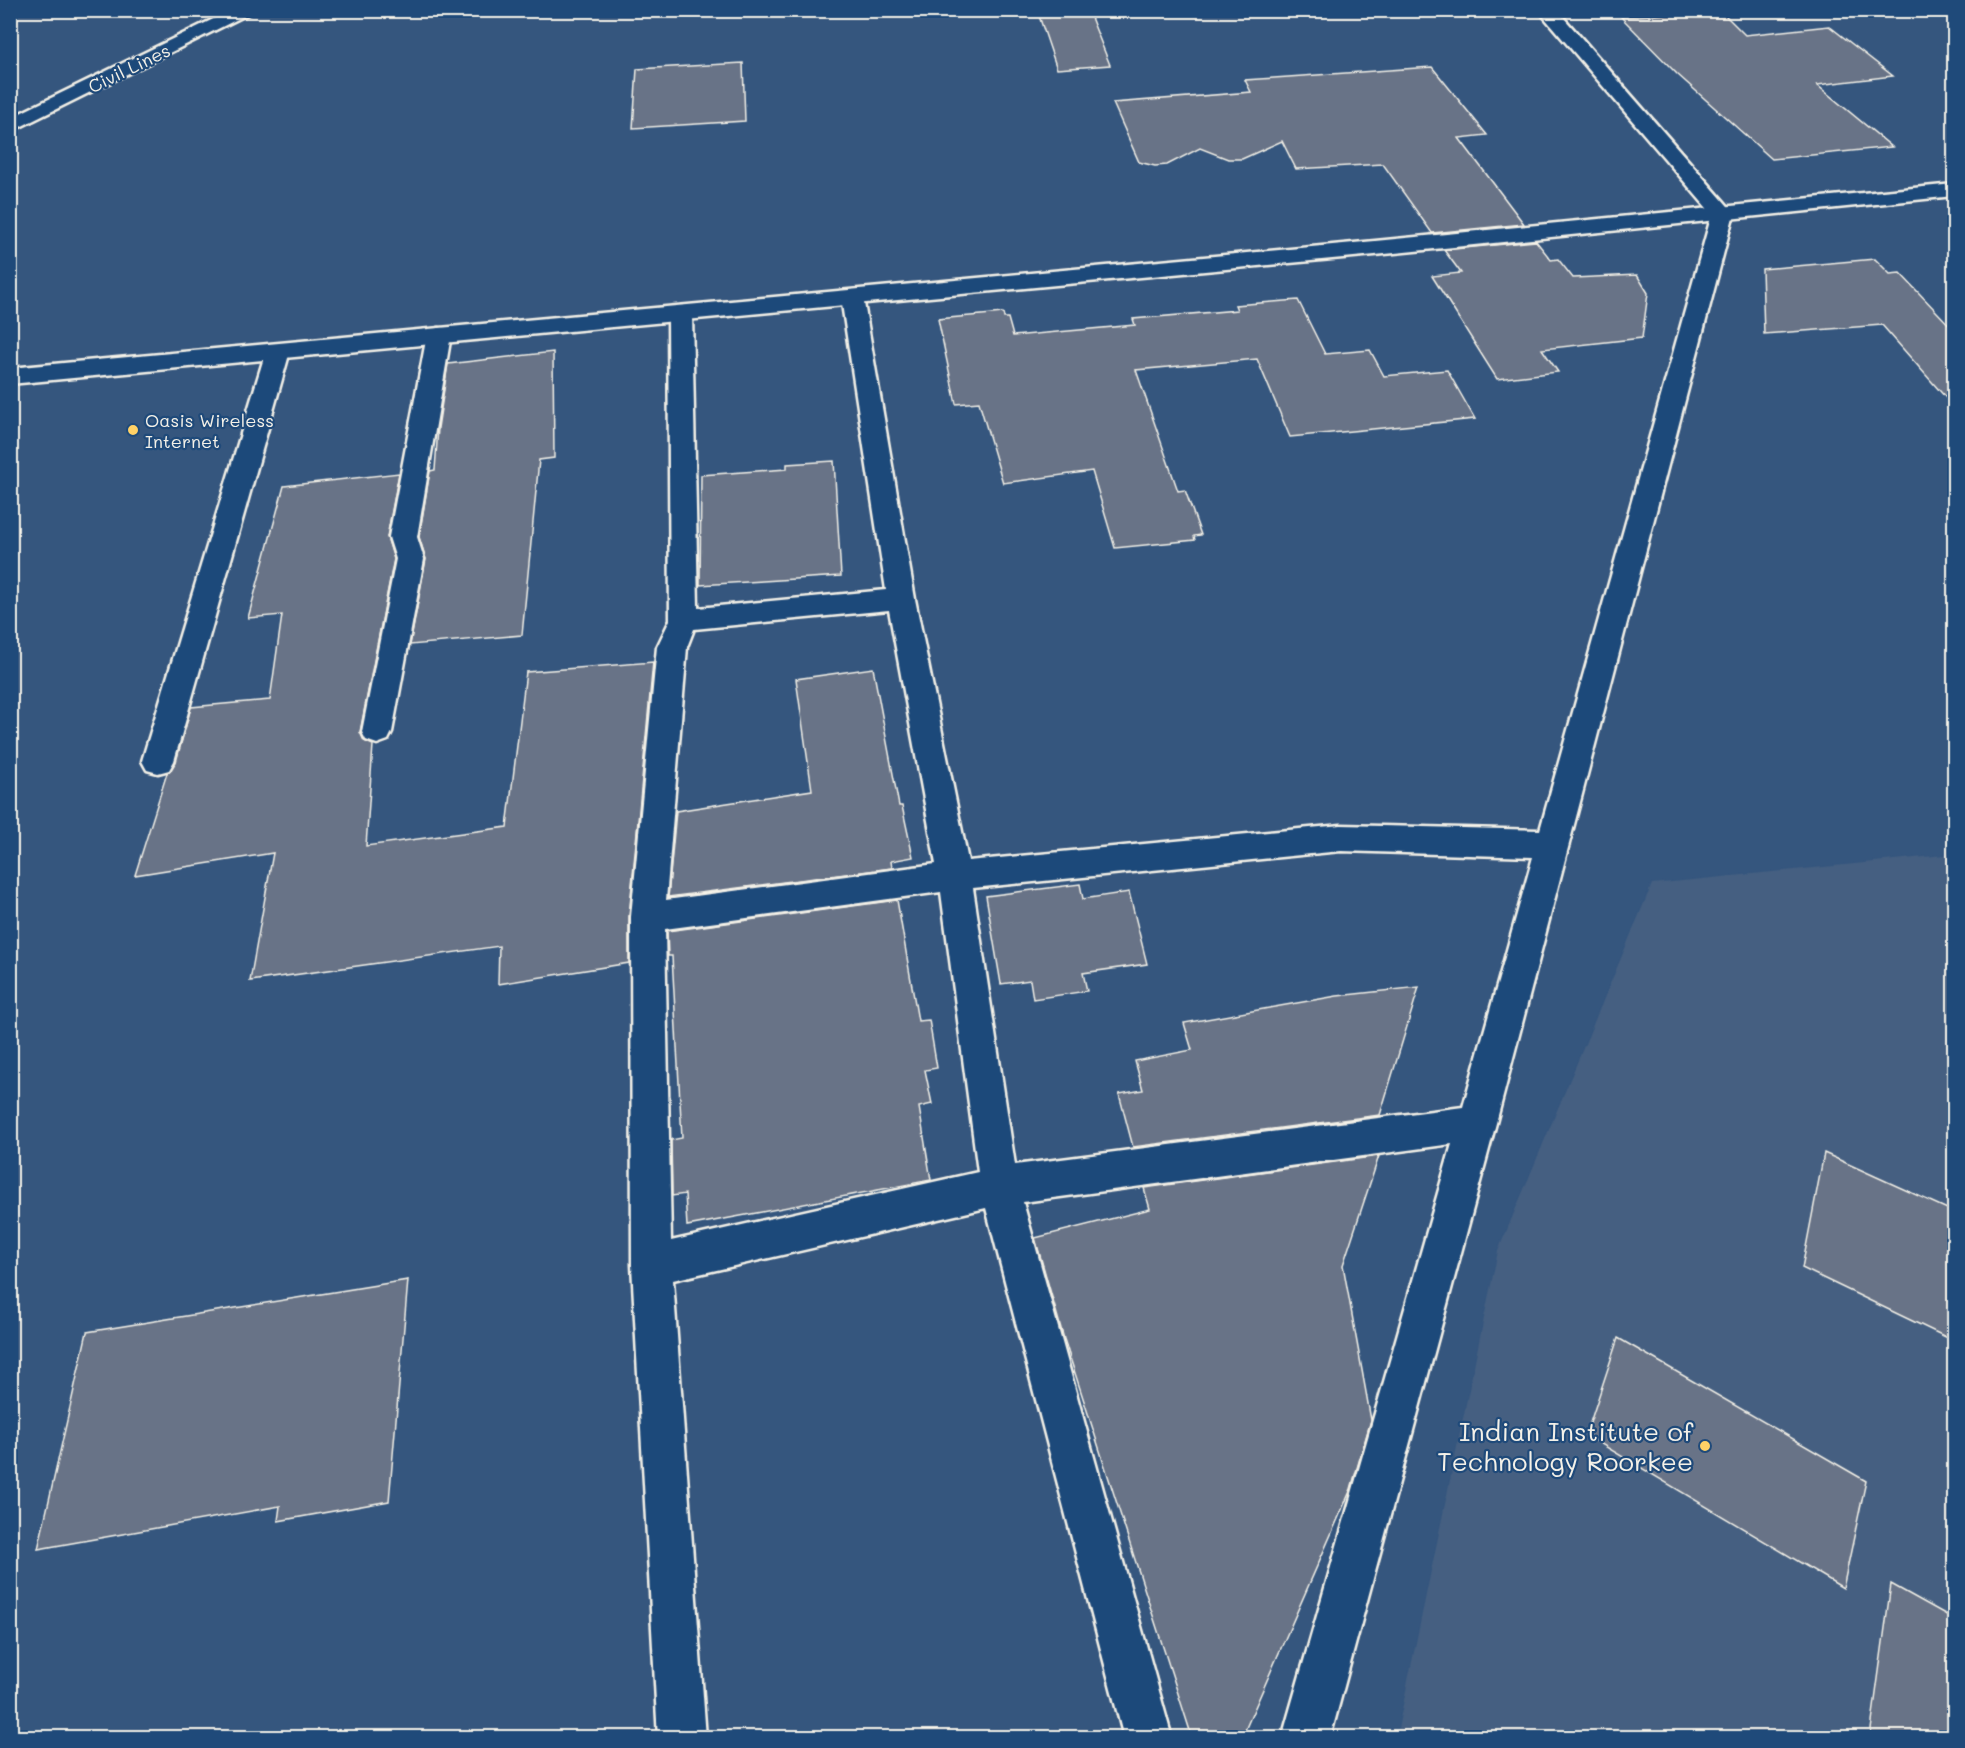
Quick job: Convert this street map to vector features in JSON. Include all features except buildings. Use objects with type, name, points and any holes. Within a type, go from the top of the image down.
[{"type":"street","name":"Civil Lines","points":[[10,126],[247,10]]},
{"type":"street","points":[[1547,10],[1722,213]]},
{"type":"street","points":[[10,376],[1954,190]]},
{"type":"street","points":[[1306,1737],[1477,1123],[1722,213]]},
{"type":"street","points":[[852,297],[901,599],[955,876],[999,1186],[1148,1737]]},
{"type":"street","points":[[680,313],[684,620],[672,647],[648,916],[652,1265],[682,1737]]},
{"type":"street","points":[[377,732],[410,558],[403,537],[439,335]]},
{"type":"street","points":[[158,761],[278,351]]},
{"type":"street","points":[[684,620],[901,599]]},
{"type":"street","points":[[648,916],[955,876],[1341,838],[1551,844]]},
{"type":"street","points":[[652,1265],[999,1186],[1477,1123]]},
{"type":"shaded area","name":"Indian Institute of Technology Roorkee","points":[[1954,854],[1954,1737],[1396,1738],[1498,1251],[1652,884]]},
{"type":"place","name":"Oasis Wireless Internet","points":[[133,430]]},
{"type":"place","name":"Indian Institute of Technology Roorkee","points":[[1705,1446]]}]
